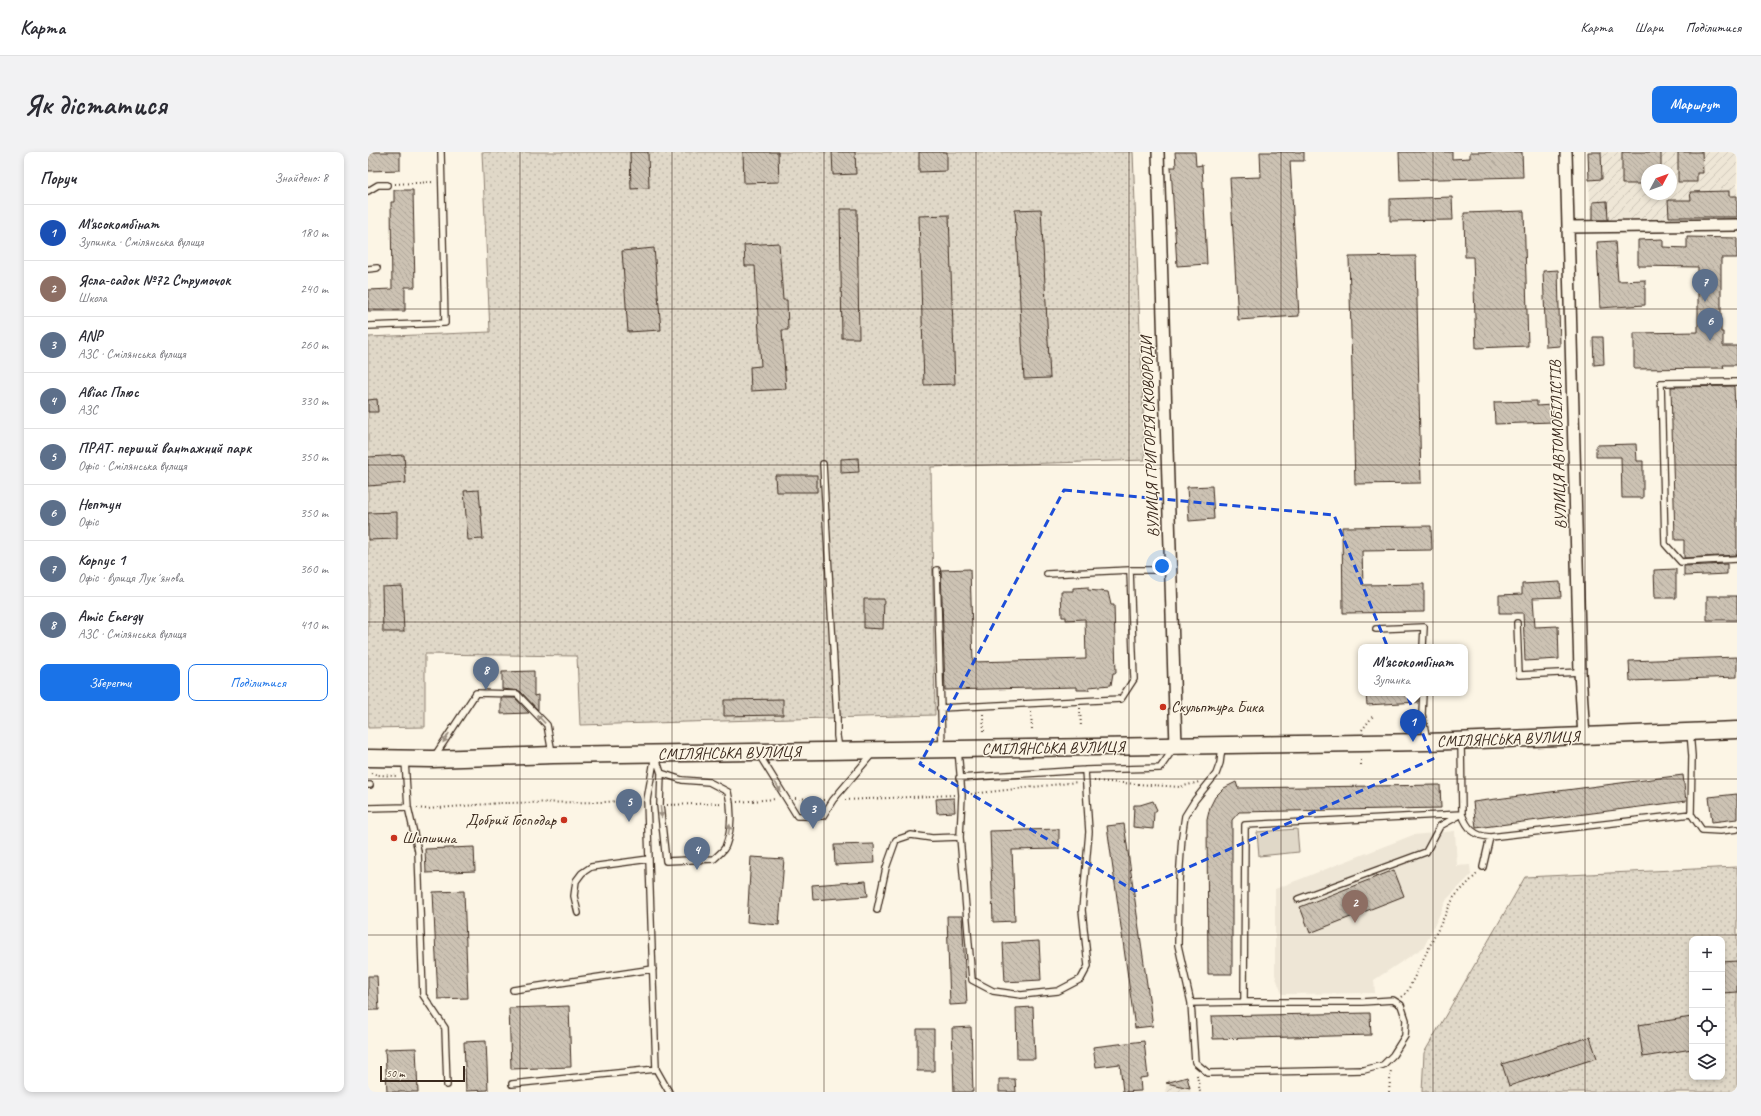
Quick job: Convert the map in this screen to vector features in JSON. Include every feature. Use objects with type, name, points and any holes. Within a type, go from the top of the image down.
[{"type":"main road","name":"СМІЛЯНСЬКА ВУЛИЦЯ","points":[[369,765],[405,758],[432,759],[553,755],[655,755],[1427,742],[1737,730]]},
{"type":"street","name":"ВУЛИЦЯ ГРИГОРІЯ СКОВОРОДИ","points":[[1158,152],[1176,746]]},
{"type":"street","name":"ВУЛИЦЯ АВТОМОБІЛІСТІВ","points":[[1566,152],[1580,672],[1584,736]]},
{"type":"street","points":[[1568,227],[1737,225]]},
{"type":"lane","points":[[368,326],[445,323],[441,152]]},
{"type":"lane","points":[[368,191],[378,185],[387,185]]},
{"type":"lane","points":[[368,269],[377,268]]},
{"type":"lane","points":[[1737,382],[1662,383],[1665,544],[1681,562],[1737,559]]},
{"type":"lane","points":[[823,464],[839,751]]},
{"type":"lane","points":[[937,570],[940,708],[950,750],[959,778],[962,795],[960,837],[972,980],[993,991],[1021,995],[1058,991],[1081,980],[1088,966],[1082,910],[1089,832],[1085,770]]},
{"type":"lane","points":[[1047,574],[1130,570],[1171,570]]},
{"type":"lane","points":[[940,708],[1121,699],[1134,679],[1130,570]]},
{"type":"lane","points":[[1517,623],[1519,675],[1580,672]]},
{"type":"lane","points":[[1376,629],[1424,627],[1423,644]]},
{"type":"lane","points":[[432,759],[476,693],[517,694],[547,725],[553,755]]},
{"type":"lane","points":[[1423,696],[1422,714],[1427,742]]},
{"type":"lane","points":[[1690,732],[1692,756],[1691,814],[1702,830],[1720,831],[1737,829]]},
{"type":"lane","points":[[1461,741],[1462,814],[1465,823],[1472,831],[1481,837],[1691,814]]},
{"type":"lane","points":[[1191,1003],[1362,1002],[1393,1000],[1401,1005],[1406,1020],[1405,1036],[1392,1055],[1382,1065],[1356,1071],[1208,1073],[1195,1062],[1191,1003],[1178,945],[1179,881],[1182,836],[1185,816],[1194,800],[1216,774],[1220,763],[1223,745]]},
{"type":"lane","points":[[959,778],[1085,770],[1160,768],[1176,746]]},
{"type":"lane","points":[[758,753],[784,798],[797,816],[823,816],[833,800],[875,751]]},
{"type":"lane","points":[[655,755],[661,773],[660,805],[666,861],[714,859],[726,846],[730,826],[731,803],[728,792],[709,782],[682,780],[661,773]]},
{"type":"lane","points":[[655,755],[647,800],[656,1069],[669,1092]]},
{"type":"lane","points":[[405,758],[408,807],[418,851],[423,995],[445,1028],[447,1085]]},
{"type":"lane","points":[[368,808],[408,807]]},
{"type":"lane","points":[[1298,899],[1426,852],[1440,826],[1462,814]]},
{"type":"lane","points":[[1244,1002],[1245,825],[1462,814]]},
{"type":"lane","points":[[877,910],[886,868],[896,840],[911,835],[932,838],[960,837]]},
{"type":"lane","points":[[1483,867],[1490,837]]},
{"type":"lane","points":[[578,913],[574,896],[576,881],[582,872],[591,867],[649,859]]},
{"type":"lane","points":[[513,990],[653,969]]},
{"type":"lane","points":[[512,1084],[656,1069]]},
{"type":"path","points":[[387,185],[442,182]]},
{"type":"path","points":[[1080,701],[1081,727]]},
{"type":"path","points":[[1031,703],[1032,729]]},
{"type":"path","points":[[983,706],[984,731]]},
{"type":"path","points":[[1360,732],[1373,716]]},
{"type":"path","points":[[1360,754],[1361,765]]},
{"type":"path","points":[[369,765],[378,775],[407,776]]},
{"type":"path","points":[[660,805],[731,803],[784,798],[833,800],[962,795],[1085,781],[1180,787],[1201,782],[1216,774]]},
{"type":"path","points":[[408,807],[427,809],[500,803],[647,800]]},
{"type":"path","points":[[1396,1003],[1407,992],[1454,897],[1483,867]]},
{"type":"path","points":[[1389,1092],[1392,1055]]},
{"type":"path","points":[[1195,1062],[1200,1092]]},
{"type":"highlighted area","points":[[1064,490],[1334,515],[1433,759],[1135,891],[920,764]]},
{"type":"shaded area","points":[[482,152],[1133,152],[1145,460],[931,467],[935,715],[580,725],[577,656],[425,654],[425,727],[368,728],[368,337],[490,332]]},
{"type":"shaded area","points":[[1588,152],[1737,152],[1737,219],[1591,225]]},
{"type":"shaded area","points":[[1297,829],[1299,852],[1259,856],[1257,832]]},
{"type":"shaded area","points":[[1455,831],[1457,866],[1470,865],[1471,875],[1447,899],[1424,947],[1374,980],[1375,993],[1282,994],[1275,975],[1275,889],[1413,835]]},
{"type":"shaded area","points":[[1737,867],[1737,1092],[1422,1092],[1424,1053],[1525,877]]},
{"type":"shaded area","points":[[1187,1077],[1191,1092],[1165,1092],[1168,1079],[1177,1081]]},
{"type":"building","points":[[368,152],[400,152],[400,170],[368,171]]},
{"type":"building","points":[[630,152],[648,152],[649,188],[631,189]]},
{"type":"building","points":[[743,152],[778,152],[779,182],[744,183]]},
{"type":"building","points":[[832,152],[855,152],[856,174],[833,175]]},
{"type":"building","points":[[919,152],[947,152],[947,171],[919,172]]},
{"type":"building","points":[[1175,152],[1195,152],[1196,166],[1202,165],[1207,264],[1177,266],[1171,167],[1176,167]]},
{"type":"building","points":[[1260,152],[1304,152],[1304,161],[1290,161],[1299,316],[1238,320],[1230,178],[1261,177]]},
{"type":"building","points":[[1399,152],[1452,152],[1452,159],[1470,158],[1470,152],[1522,152],[1523,177],[1400,180]]},
{"type":"building","points":[[1588,152],[1601,152],[1602,179],[1589,180]]},
{"type":"building","points":[[1622,152],[1661,152],[1661,164],[1641,164],[1641,184],[1622,184]]},
{"type":"building","points":[[1678,152],[1702,152],[1703,173],[1697,173],[1697,182],[1678,182]]},
{"type":"building","points":[[394,190],[413,190],[415,287],[405,287],[405,311],[368,311],[368,290],[392,289],[391,202],[394,202]]},
{"type":"building","points":[[1729,191],[1729,196],[1737,196],[1737,217],[1669,217],[1668,200],[1691,200],[1690,192]]},
{"type":"building","points":[[1452,197],[1453,220],[1390,221],[1390,199]]},
{"type":"building","points":[[1607,201],[1608,220],[1593,220],[1593,202]]},
{"type":"building","points":[[840,209],[857,209],[859,338],[842,338]]},
{"type":"building","points":[[1041,209],[1050,378],[1024,379],[1015,210]]},
{"type":"building","points":[[1524,211],[1528,346],[1476,348],[1473,257],[1465,257],[1464,213]]},
{"type":"building","points":[[949,215],[955,384],[924,385],[919,216]]},
{"type":"building","points":[[1687,237],[1737,238],[1737,258],[1721,258],[1721,332],[1723,332],[1723,346],[1737,346],[1737,365],[1723,365],[1724,368],[1634,369],[1634,333],[1698,332],[1698,267],[1638,266],[1638,240],[1663,239],[1663,247],[1687,248]]},
{"type":"building","points":[[1615,241],[1618,281],[1645,280],[1645,305],[1600,308],[1597,242]]},
{"type":"building","points":[[779,243],[783,300],[787,300],[788,330],[782,330],[786,389],[751,391],[750,367],[761,366],[755,266],[745,266],[744,245]]},
{"type":"building","points":[[654,248],[661,330],[628,332],[622,251]]},
{"type":"building","points":[[1416,256],[1421,483],[1355,484],[1349,257]]},
{"type":"building","points":[[1558,270],[1560,346],[1546,347],[1543,271]]},
{"type":"building","points":[[1593,337],[1603,337],[1604,364],[1594,365]]},
{"type":"building","points":[[1734,386],[1735,407],[1737,407],[1737,555],[1684,558],[1684,540],[1675,540],[1671,387]]},
{"type":"building","points":[[377,399],[378,412],[368,412],[368,400]]},
{"type":"building","points":[[1537,401],[1537,406],[1552,405],[1553,422],[1495,424],[1494,402]]},
{"type":"building","points":[[1636,444],[1637,461],[1643,461],[1643,498],[1622,498],[1621,457],[1596,457],[1596,445]]},
{"type":"building","points":[[404,455],[406,483],[368,486],[368,457]]},
{"type":"building","points":[[858,458],[859,472],[841,473],[841,459]]},
{"type":"building","points":[[775,475],[817,475],[817,492],[776,492]]},
{"type":"building","points":[[1212,486],[1214,519],[1189,521],[1187,487]]},
{"type":"building","points":[[479,490],[483,539],[468,540],[464,491]]},
{"type":"building","points":[[397,512],[397,539],[368,540],[368,513]]},
{"type":"building","points":[[1431,526],[1432,550],[1362,551],[1363,585],[1424,584],[1424,612],[1343,613],[1342,527]]},
{"type":"building","points":[[1727,564],[1727,574],[1684,576],[1684,566]]},
{"type":"building","points":[[970,569],[973,662],[1086,659],[1085,619],[1066,620],[1066,617],[1062,617],[1061,591],[1073,591],[1073,588],[1088,587],[1088,590],[1108,592],[1111,605],[1114,605],[1116,673],[1113,673],[1111,685],[1089,687],[1089,690],[1077,690],[1077,687],[945,690],[941,570]]},
{"type":"building","points":[[1676,569],[1676,598],[1655,598],[1654,570]]},
{"type":"building","points":[[1560,582],[1561,597],[1533,598],[1535,627],[1558,626],[1559,659],[1525,661],[1523,613],[1499,613],[1499,595],[1522,594],[1522,584]]},
{"type":"building","points":[[402,586],[404,632],[383,632],[382,587]]},
{"type":"building","points":[[1707,596],[1737,596],[1737,620],[1707,620]]},
{"type":"building","points":[[864,599],[884,599],[883,629],[864,628]]},
{"type":"building","points":[[1737,657],[1737,677],[1630,681],[1629,661]]},
{"type":"building","points":[[534,671],[534,696],[538,695],[538,710],[520,691],[502,689],[502,672]]},
{"type":"building","points":[[1366,696],[1418,696],[1418,702],[1367,705]]},
{"type":"building","points":[[501,698],[515,698],[529,713],[501,714]]},
{"type":"building","points":[[783,699],[783,715],[724,716],[724,700]]},
{"type":"building","points":[[1683,775],[1686,801],[1476,828],[1473,802]]},
{"type":"building","points":[[1236,782],[1238,788],[1440,785],[1441,808],[1239,812],[1232,820],[1232,974],[1208,974],[1207,820],[1210,807],[1215,797],[1224,788]]},
{"type":"building","points":[[1737,794],[1737,819],[1712,822],[1709,797]]},
{"type":"building","points":[[954,798],[955,812],[937,813],[936,799]]},
{"type":"building","points":[[1153,801],[1157,810],[1154,812],[1153,829],[1133,827],[1134,805],[1140,805]]},
{"type":"building","points":[[1124,824],[1153,1026],[1135,1028],[1107,826]]},
{"type":"building","points":[[1059,829],[1059,849],[1012,850],[1015,921],[993,922],[990,831]]},
{"type":"building","points":[[874,844],[875,863],[835,865],[834,845]]},
{"type":"building","points":[[474,847],[475,871],[426,873],[425,849]]},
{"type":"building","points":[[751,857],[784,859],[779,925],[747,922]]},
{"type":"building","points":[[1394,870],[1404,896],[1310,933],[1300,907]]},
{"type":"building","points":[[866,881],[868,896],[813,900],[812,885]]},
{"type":"building","points":[[464,891],[468,998],[438,999],[433,892]]},
{"type":"building","points":[[947,916],[962,916],[967,1004],[950,1005]]},
{"type":"building","points":[[1039,941],[1041,980],[1005,982],[1003,943]]},
{"type":"building","points":[[1737,961],[1737,992],[1725,993],[1725,962]]},
{"type":"building","points":[[368,976],[377,976],[379,1010],[368,1010]]},
{"type":"building","points":[[569,1006],[571,1067],[511,1069],[509,1008]]},
{"type":"building","points":[[1033,1007],[1035,1059],[1017,1059],[1016,1008]]},
{"type":"building","points":[[1370,1013],[1371,1035],[1213,1039],[1212,1016]]},
{"type":"building","points":[[1689,1017],[1689,1049],[1643,1057],[1638,1025]]},
{"type":"building","points":[[971,1027],[973,1092],[954,1092],[952,1028]]},
{"type":"building","points":[[917,1029],[934,1029],[934,1071],[917,1071]]},
{"type":"building","points":[[1590,1037],[1597,1058],[1509,1086],[1502,1064]]},
{"type":"building","points":[[486,1041],[488,1090],[466,1091],[464,1042]]},
{"type":"building","points":[[1144,1041],[1148,1077],[1140,1078],[1141,1091],[1123,1092],[1120,1064],[1096,1067],[1093,1047]]},
{"type":"building","points":[[416,1048],[418,1092],[387,1092],[385,1049]]},
{"type":"building","points":[[1187,1077],[1190,1088],[1166,1083]]},
{"type":"building","points":[[999,1079],[1015,1079],[1016,1092],[999,1092]]},
{"type":"place","name":"Корпус 1","points":[[1705,302]]},
{"type":"place","name":"Нептун","points":[[1710,341]]},
{"type":"place","name":"Amic Energy","points":[[486,690]]},
{"type":"place","name":"Cкульптура Бика","points":[[1163,707]]},
{"type":"place","name":"М'ясокомбінат","points":[[1413,742]]},
{"type":"place","name":"Добрий Господар","points":[[564,820]]},
{"type":"place","name":"ПРАТ. перший вантажний парк","points":[[629,822]]},
{"type":"place","name":"ANP","points":[[813,829]]},
{"type":"place","name":"Шипшина","points":[[394,838]]},
{"type":"place","name":"Авіас Плюс","points":[[697,870]]},
{"type":"place","name":"Ясла-садок №72 Струмочок","points":[[1355,923]]}]
